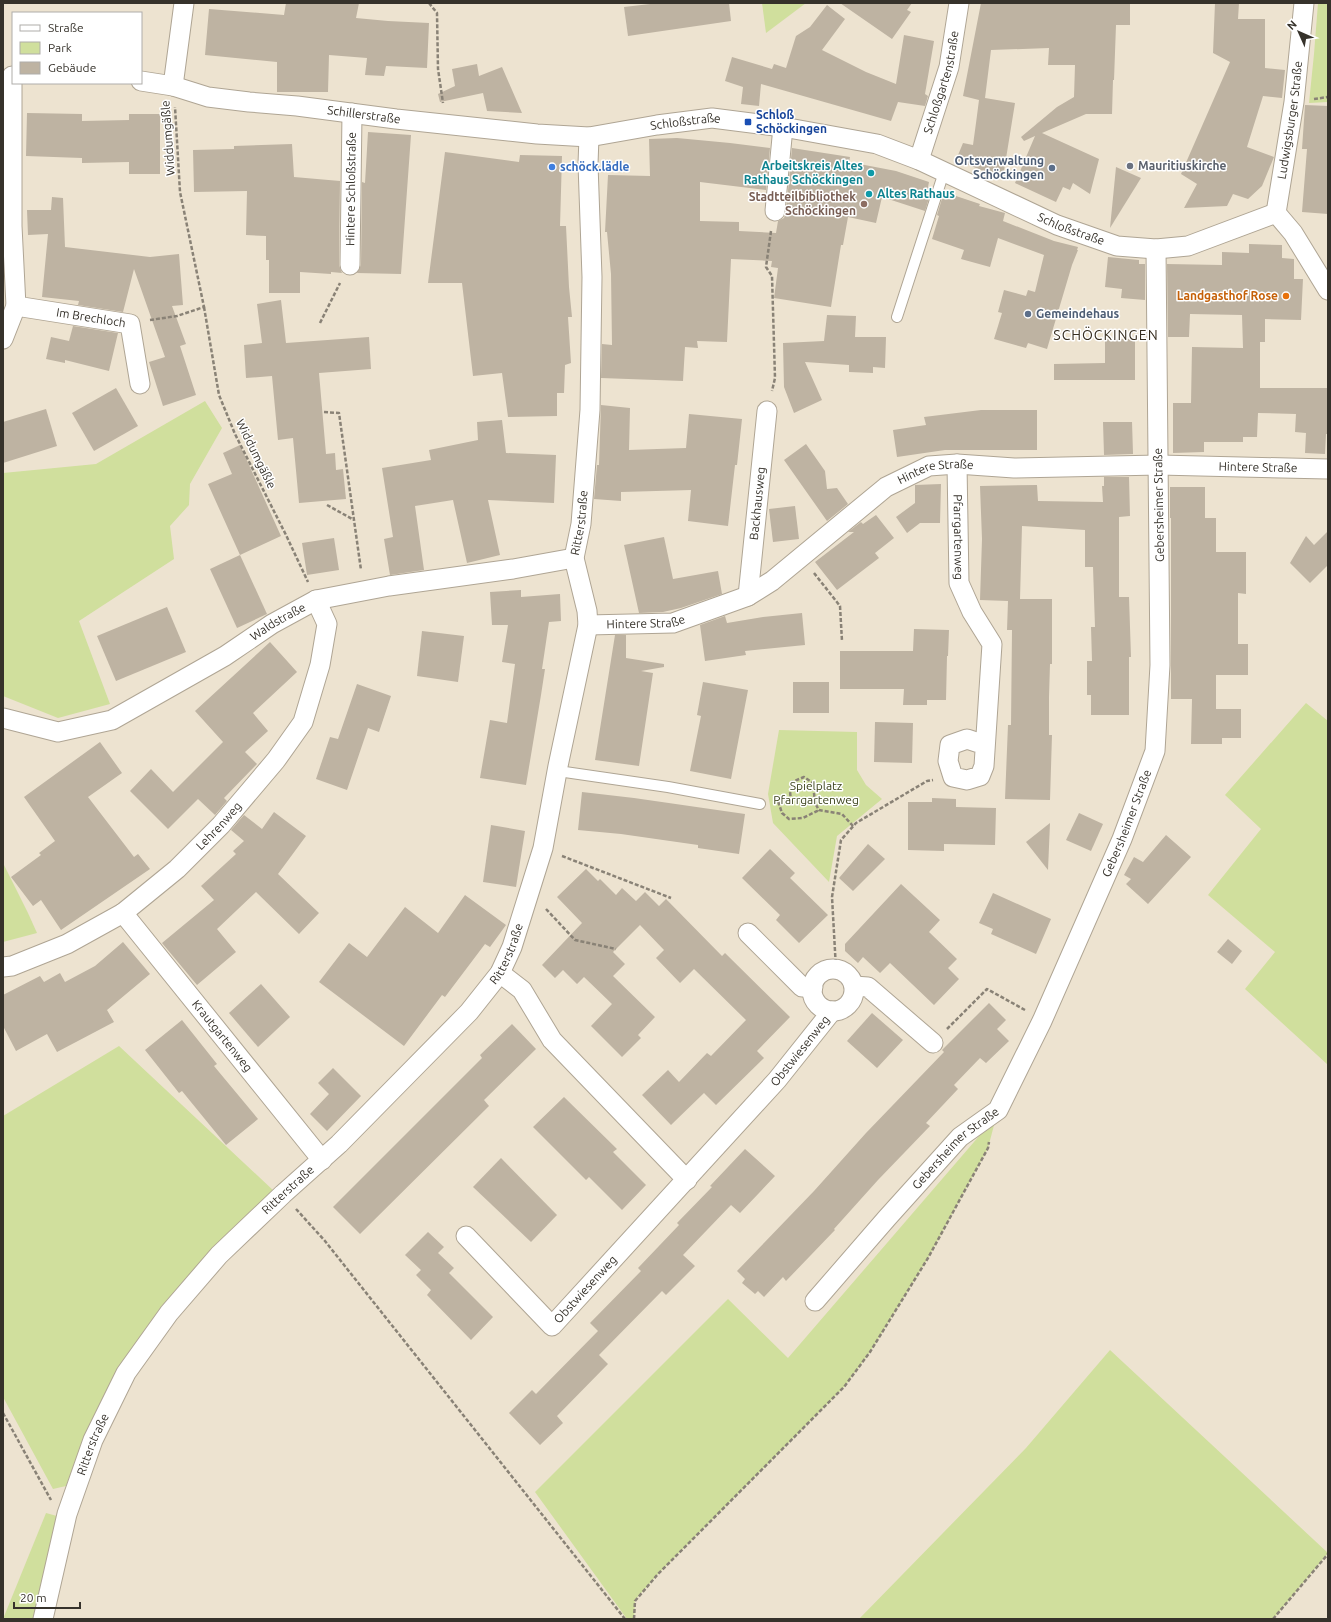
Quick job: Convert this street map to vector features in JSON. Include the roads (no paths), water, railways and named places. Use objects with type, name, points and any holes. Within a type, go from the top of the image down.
[{"type":"street","points":[[173,86],[184,3]]},
{"type":"street","name":"Schloßgartenstraße","points":[[919,160],[949,67],[959,3]]},
{"type":"street","name":"Ludwigsburger Straße","points":[[1276,213],[1294,102],[1304,3]]},
{"type":"street","points":[[3,339],[16,306],[12,226],[9,76]]},
{"type":"street","name":"Schillerstraße","points":[[142,81],[173,86],[208,96],[248,102],[297,106],[448,125],[537,134],[589,137]]},
{"type":"street","name":"Hintere Schloßstraße","points":[[350,265],[352,113]]},
{"type":"street","name":"Schloßstraße","points":[[589,137],[657,125],[712,118],[783,127],[877,144],[919,160],[1057,225],[1117,246],[1156,249],[1188,246],[1276,213]]},
{"type":"street","points":[[775,211],[783,127]]},
{"type":"street","name":"Ritterstraße","points":[[43,1619],[68,1514],[93,1440],[126,1373],[169,1313],[209,1266],[283,1194],[339,1144],[469,1012],[500,973],[512,947],[543,848],[588,625],[587,610],[574,558],[580,524],[590,410],[592,278],[588,164],[589,137]]},
{"type":"street","points":[[1276,213],[1293,233],[1328,290]]},
{"type":"street","name":"Gebersheimer Straße","points":[[815,1301],[960,1137],[998,1110],[1042,1021],[1122,839],[1155,751],[1160,665],[1156,249]]},
{"type":"street","name":"Im Brechloch","points":[[16,306],[130,324],[140,384]]},
{"type":"street","name":"Backhausweg","points":[[748,596],[767,411]]},
{"type":"street","name":"Hintere Straße","points":[[588,625],[673,623],[748,596],[772,581],[886,487],[929,466],[957,464],[1014,468],[1158,465],[1328,469]]},
{"type":"street","name":"Pfarrgartenweg","points":[[957,464],[959,583],[972,612],[992,644],[984,766],[980,776],[967,780],[953,777],[948,761],[950,745],[968,739],[985,745]]},
{"type":"street","name":"Waldstraße","points":[[3,718],[58,732],[112,720],[225,656],[272,624],[316,600],[574,558]]},
{"type":"street","name":"Lehrenweg","points":[[3,967],[12,966],[67,944],[123,912],[177,869],[221,825],[276,760],[303,722],[320,665],[327,624],[316,600]]},
{"type":"street","name":"Krautgartenweg","points":[[123,912],[322,1160]]},
{"type":"street","points":[[748,933],[802,987],[812,987],[818,975],[829,969],[836,969],[848,974],[854,986],[868,987],[933,1043]]},
{"type":"street","points":[[500,973],[522,990],[552,1040],[687,1180]]},
{"type":"street","name":"Obstwiesenweg","points":[[812,987],[815,1000],[825,1009],[832,1011],[838,1010],[849,1004],[854,992],[854,986]]},
{"type":"street","name":"Obstwiesenweg","points":[[466,1236],[552,1326],[777,1080],[832,1011]]},
{"type":"lane","points":[[898,317],[944,172]]},
{"type":"lane","points":[[558,771],[668,787],[760,804]]},
{"type":"place","name":"Schloß Schöckingen","points":[[748,122]]},
{"type":"place","name":"Mauritiuskirche","points":[[1130,166]]},
{"type":"place","name":"schöck.lädle","points":[[552,167]]},
{"type":"place","name":"Ortsverwaltung Schöckingen","points":[[1052,168]]},
{"type":"place","name":"Arbeitskreis Altes Rathaus Schöckingen","points":[[871,173]]},
{"type":"place","name":"Altes Rathaus","points":[[869,194]]},
{"type":"place","name":"Stadtteilbibliothek Schöckingen","points":[[864,204]]},
{"type":"place","name":"Landgasthof Rose","points":[[1286,296]]},
{"type":"place","name":"Gemeindehaus","points":[[1028,314]]},
{"type":"district","name":"SCHÖCKINGEN","points":[[1106,335]]},
{"type":"park label","name":"Spielplatz Pfarrgartenweg","points":[[816,793]]}]
